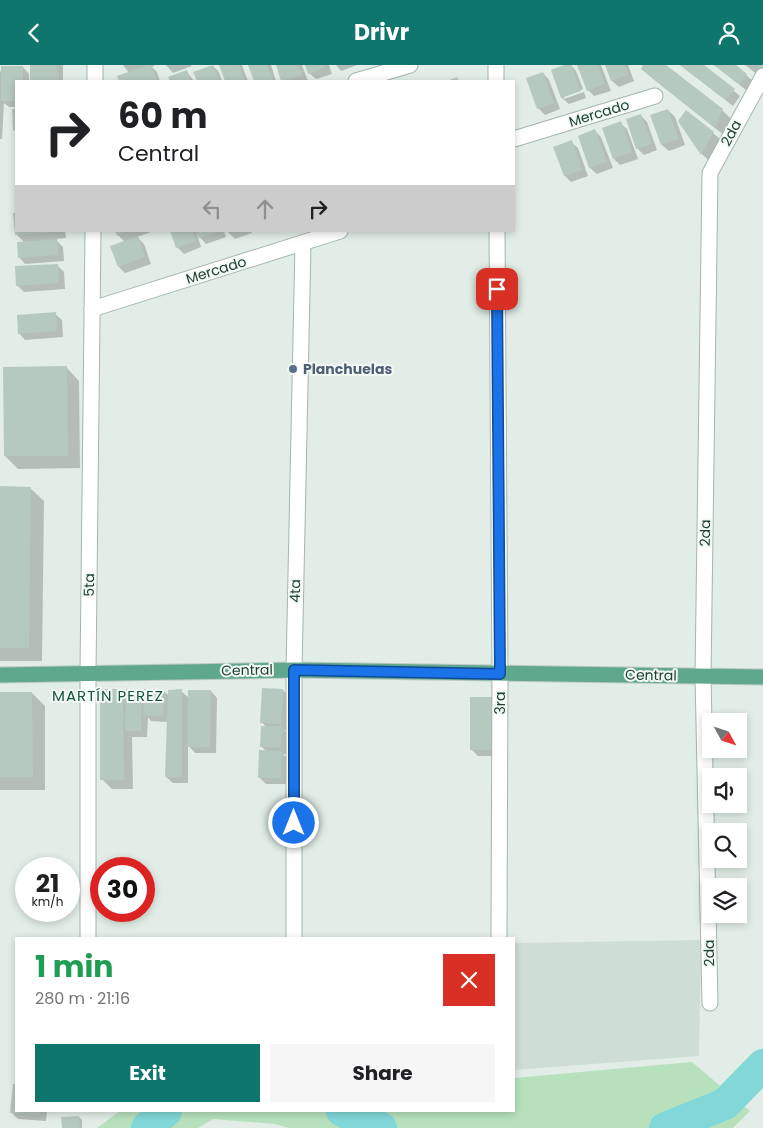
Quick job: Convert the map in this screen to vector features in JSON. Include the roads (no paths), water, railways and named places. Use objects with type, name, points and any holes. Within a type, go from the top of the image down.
[{"type":"main road","name":"Central","points":[[0,675],[294,670],[763,677]]},
{"type":"street","points":[[95,65],[95,80]]},
{"type":"street","points":[[359,80],[410,65]]},
{"type":"street","points":[[496,65],[496,80]]},
{"type":"street","name":"2da","points":[[710,1003],[703,676],[710,173],[762,80]]},
{"type":"street","name":"Mercado","points":[[515,139],[655,96]]},
{"type":"street","name":"5ta","points":[[88,937],[88,673],[93,232]]},
{"type":"street","name":"Mercado","points":[[92,309],[337,232]]},
{"type":"street","name":"3ra","points":[[497,232],[500,674],[499,935]]},
{"type":"street","name":"4ta","points":[[294,937],[294,670],[303,243]]},
{"type":"waterway","points":[[665,1128],[725,1104],[763,1065]]},
{"type":"waterway","points":[[147,1128],[165,1112]]},
{"type":"waterway","points":[[344,1112],[381,1128]]},
{"type":"place","name":"Planchuelas","points":[[293,369]]},
{"type":"district","name":"MARTÍN PEREZ","points":[[108,696]]}]
